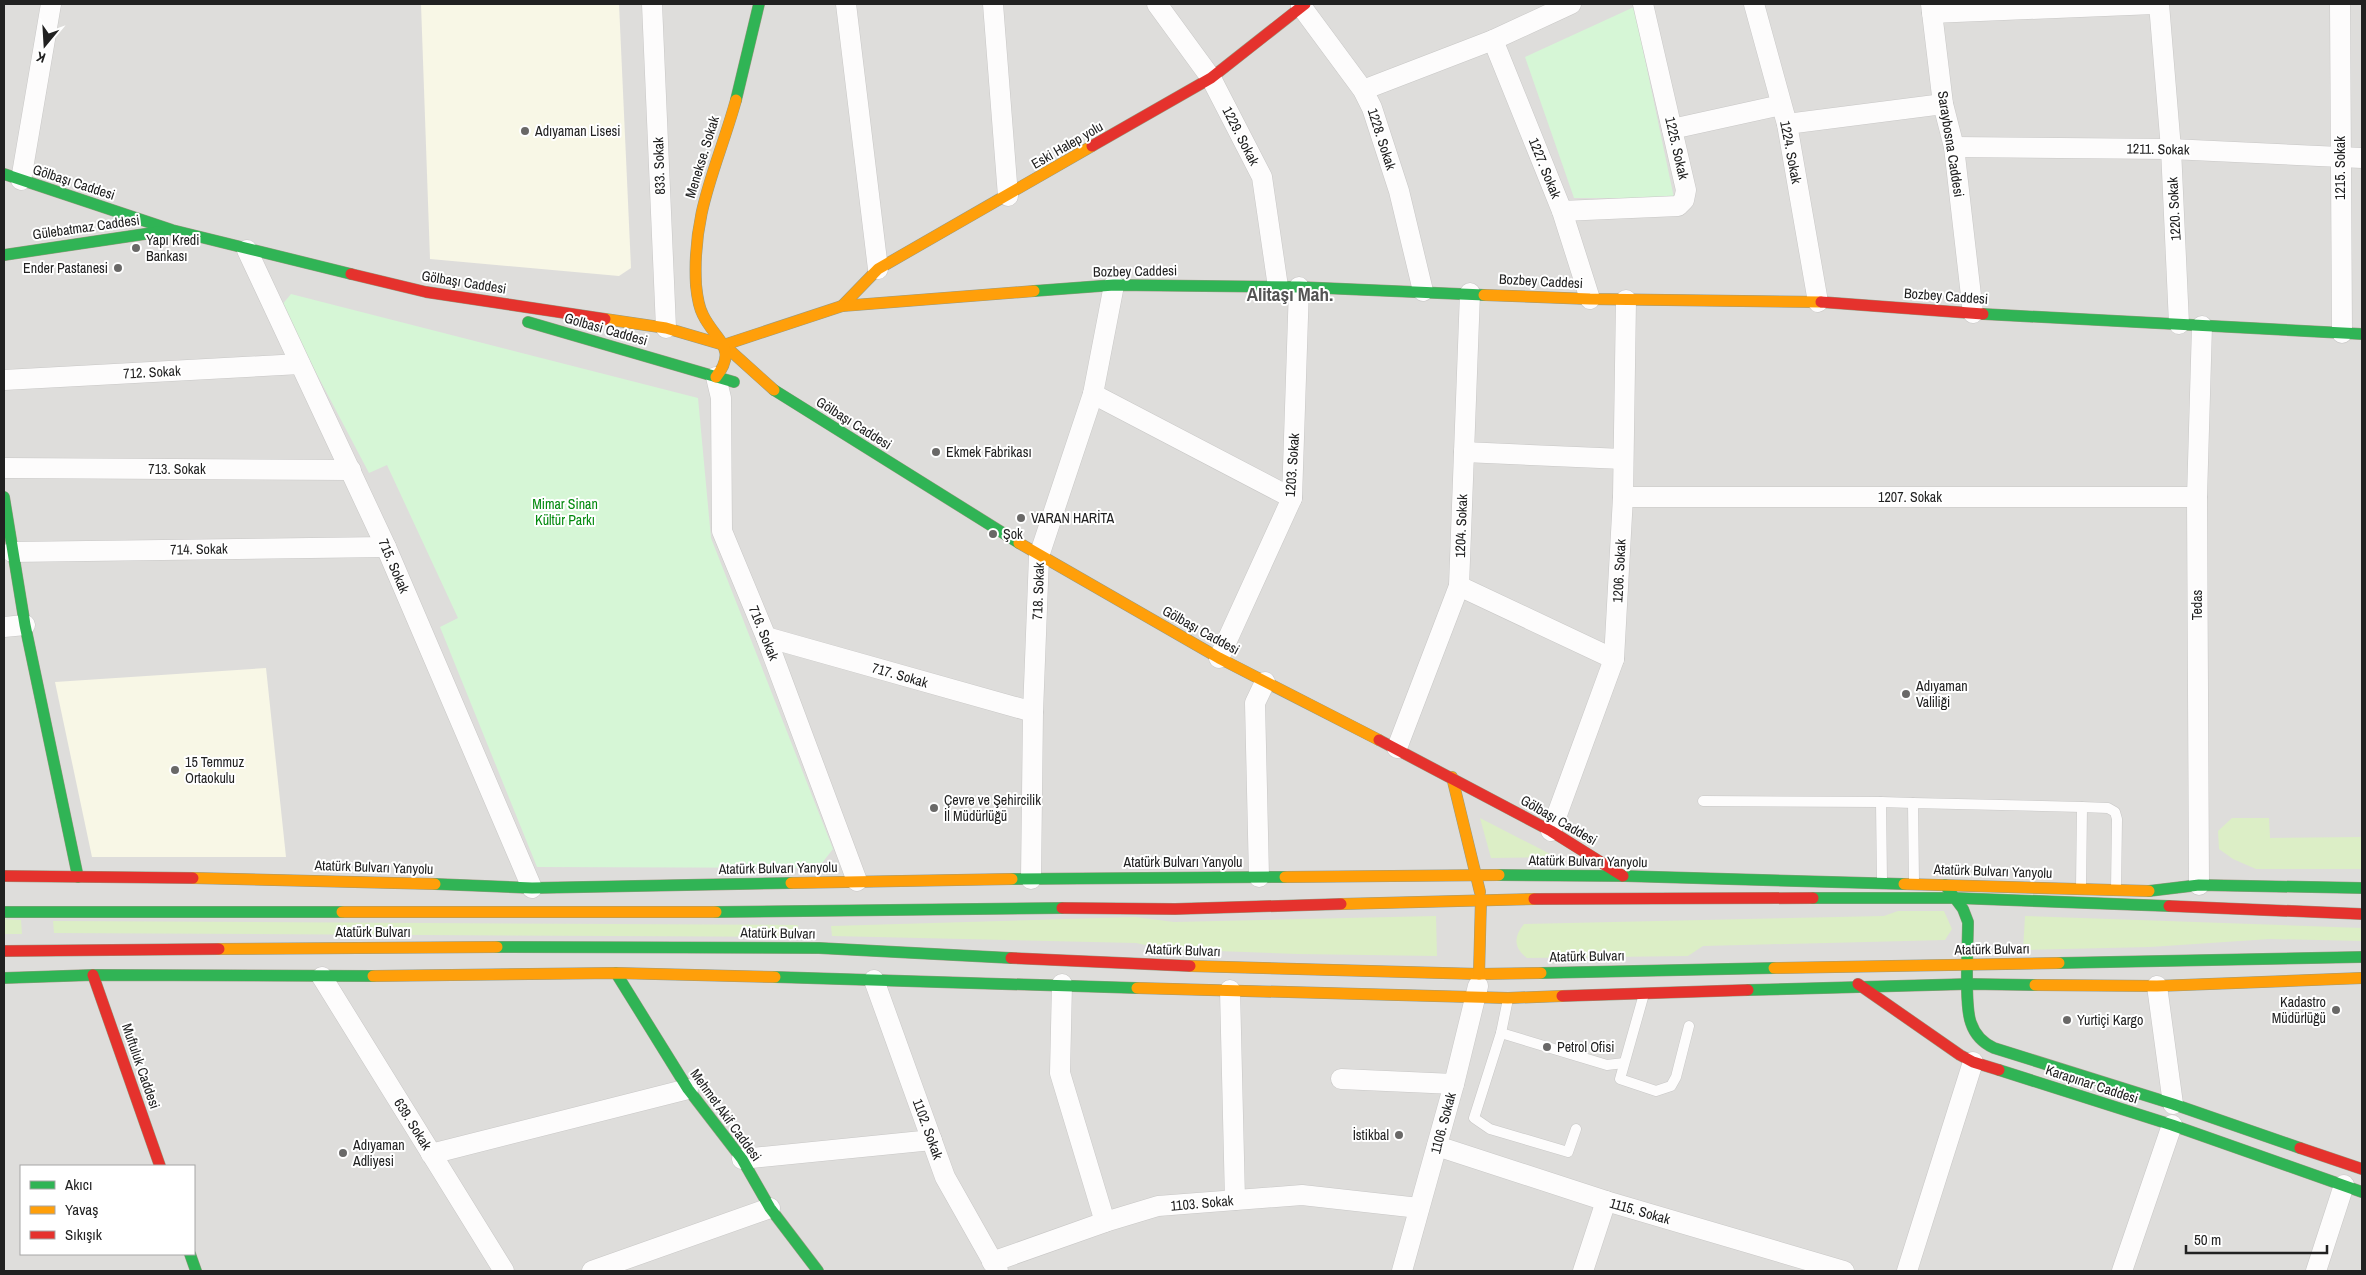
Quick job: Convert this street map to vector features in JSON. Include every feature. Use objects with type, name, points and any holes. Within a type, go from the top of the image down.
[{"type":"main road","name":"Menekse. Sokak","points":[[724,345],[705,319],[699,306],[696,281],[697,234],[705,185],[735,103],[759,4]]},
{"type":"main road","name":"Eski Halep yolu","points":[[842,306],[878,269],[1211,78],[1303,5]]},
{"type":"main road","name":"Gölbaşı Caddesi","points":[[12,177],[172,230],[247,250],[426,292],[660,343],[724,345],[778,393],[1039,556],[1219,658],[1452,777],[1551,832],[1624,876]]},
{"type":"main road","name":"Gülebatmaz Caddesi","points":[[4,255],[172,230]]},
{"type":"main road","name":"Bozbey Caddesi","points":[[724,345],[842,306],[1114,285],[1299,287],[1626,300],[1818,302],[1973,313],[2352,333]]},
{"type":"main road","name":"Golbasi Caddesi","points":[[426,292],[514,318],[660,343],[716,377],[778,393]]},
{"type":"main road","points":[[716,377],[726,362],[724,345]]},
{"type":"main road","points":[[4,497],[25,625],[78,877]]},
{"type":"main road","points":[[1452,777],[1477,875],[1481,899],[1479,974]]},
{"type":"main road","name":"Atatürk Bulvarı Yanyolu","points":[[4,876],[331,880],[532,888],[1031,879],[1477,875],[1624,876],[2160,891],[2199,885],[2362,888]]},
{"type":"main road","name":"Karapınar Caddesi","points":[[1945,885],[1955,898],[1968,922],[1970,1021],[1974,1031],[1987,1045],[2173,1104],[2362,1168]]},
{"type":"main road","name":"Atatürk Bulvarı","points":[[4,912],[818,912],[1049,908],[1175,909],[1481,899],[1955,898],[2362,914]]},
{"type":"main road","name":"Atatürk Bulvarı","points":[[4,951],[552,946],[819,948],[1162,965],[1479,974],[2362,957]]},
{"type":"main road","name":"Karapınar Caddesi","points":[[1832,966],[1960,1055],[1973,1062],[2172,1125],[2353,1189]]},
{"type":"main road","points":[[4,978],[93,975],[322,977],[616,972],[1508,998],[1861,986],[1969,984],[2158,986],[2362,978]]},
{"type":"main road","name":"Mehmet Akif Caddesi","points":[[616,972],[688,1089],[742,1158],[770,1208],[818,1271]]},
{"type":"main road","name":"Muftuluk Caddesi","points":[[93,975],[160,1165]]},
{"type":"main road","points":[[190,1255],[196,1271]]},
{"type":"street","points":[[12,177],[51,4]]},
{"type":"street","name":"833. Sokak","points":[[652,4],[660,343]]},
{"type":"street","points":[[846,4],[878,269]]},
{"type":"street","points":[[993,4],[1008,196]]},
{"type":"street","name":"1229. Sokak","points":[[1157,4],[1211,78],[1262,177],[1278,287]]},
{"type":"street","points":[[1363,90],[1493,40],[1572,4]]},
{"type":"street","name":"1225. Sokak","points":[[1562,211],[1678,206],[1684,200],[1686,190],[1642,4]]},
{"type":"street","name":"1224. Sokak","points":[[1754,4],[1784,114],[1818,302]]},
{"type":"street","points":[[1931,8],[2154,4]]},
{"type":"street","name":"1220. Sokak","points":[[2159,4],[2171,149],[2179,324]]},
{"type":"street","name":"1215. Sokak","points":[[2340,4],[2340,157],[2352,333]]},
{"type":"street","name":"1228. Sokak","points":[[1303,5],[1363,90],[1372,108],[1399,191],[1423,291]]},
{"type":"street","name":"Saraybosna Caddesi","points":[[1931,8],[1943,104],[1954,146],[1973,313]]},
{"type":"street","name":"1227. Sokak","points":[[1493,40],[1562,211],[1590,299]]},
{"type":"street","points":[[1672,129],[1784,114],[1943,104]]},
{"type":"street","name":"1211. Sokak","points":[[1954,146],[2171,149],[2362,158]]},
{"type":"street","name":"715. Sokak","points":[[247,250],[386,547],[532,888]]},
{"type":"street","name":"718. Sokak","points":[[1031,879],[1033,712],[1039,556],[1093,394],[1114,285]]},
{"type":"street","name":"1203. Sokak","points":[[1219,658],[1292,498],[1299,287]]},
{"type":"street","name":"1204. Sokak","points":[[1397,748],[1459,586],[1470,293]]},
{"type":"street","name":"1206. Sokak","points":[[1551,832],[1614,659],[1623,497],[1626,300]]},
{"type":"street","name":"Tedas","points":[[2199,885],[2197,497],[2202,326]]},
{"type":"street","name":"712. Sokak","points":[[4,380],[300,364]]},
{"type":"street","name":"716. Sokak","points":[[716,377],[721,398],[722,530],[766,637],[857,882]]},
{"type":"street","points":[[1093,394],[1292,498]]},
{"type":"street","points":[[1464,452],[1624,458]]},
{"type":"street","name":"713. Sokak","points":[[4,468],[350,470]]},
{"type":"street","name":"1207. Sokak","points":[[1623,497],[2197,497]]},
{"type":"street","name":"714. Sokak","points":[[12,552],[386,547]]},
{"type":"street","points":[[1459,586],[1614,659]]},
{"type":"street","points":[[4,627],[25,625]]},
{"type":"street","name":"717. Sokak","points":[[766,637],[1033,712]]},
{"type":"street","points":[[1259,877],[1255,703],[1265,682]]},
{"type":"street","name":"1106. Sokak","points":[[1402,1271],[1454,1084],[1476,997],[1479,974]]},
{"type":"street","name":"639. Sokak","points":[[322,977],[504,1271]]},
{"type":"street","name":"1102. Sokak","points":[[874,980],[945,1177],[995,1266]]},
{"type":"street","points":[[1062,984],[1060,1073],[1105,1222]]},
{"type":"street","points":[[2158,986],[2173,1104]]},
{"type":"street","points":[[1230,990],[1235,1200]]},
{"type":"street","points":[[1907,1271],[1973,1062]]},
{"type":"street","points":[[1340,1079],[1454,1084]]},
{"type":"street","points":[[431,1154],[688,1089]]},
{"type":"street","points":[[2122,1271],[2172,1125]]},
{"type":"street","points":[[742,1158],[932,1140]]},
{"type":"street","name":"1115. Sokak","points":[[1437,1146],[1790,1263],[1844,1271]]},
{"type":"street","points":[[2316,1271],[2353,1189]]},
{"type":"street","name":"1103. Sokak","points":[[995,1266],[1105,1222],[1158,1206],[1302,1195],[1419,1208]]},
{"type":"street","points":[[1583,1271],[1606,1201]]},
{"type":"street","points":[[592,1271],[629,1265],[770,1208]]},
{"type":"lane","points":[[1703,800],[1881,802],[2108,808],[2115,812],[2117,819],[2116,890]]},
{"type":"lane","points":[[1881,802],[1882,883]]},
{"type":"lane","points":[[1913,803],[1914,884]]},
{"type":"lane","points":[[2080,888],[2082,807]]},
{"type":"lane","points":[[1644,994],[1620,1079],[1656,1091],[1671,1086],[1676,1077],[1689,1026]]},
{"type":"lane","points":[[1508,998],[1501,1033],[1474,1118],[1490,1129],[1568,1152],[1576,1129]]},
{"type":"lane","points":[[1501,1033],[1607,1066],[1624,1063]]},
{"type":"shaded area","points":[[4,4],[2362,4],[2362,1271],[4,1271]]},
{"type":"shaded area","name":"Adıyaman Lisesi","points":[[421,4],[619,4],[631,268],[619,276],[430,259]]},
{"type":"shaded area","name":"15 Temmuz Ortaokulu","points":[[266,668],[286,857],[92,857],[55,682]]},
{"type":"green space","points":[[1634,7],[1674,198],[1574,198],[1525,57]]},
{"type":"green space","name":"Mimar Sinan Kültür Parkı","points":[[291,294],[698,398],[711,538],[833,849],[818,868],[537,867],[440,627],[458,618],[387,465],[369,473],[281,306]]},
{"type":"green space","points":[[1480,818],[1552,855],[1552,857],[1491,858]]},
{"type":"green space","points":[[2232,818],[2269,818],[2270,838],[2362,837],[2362,869],[2256,869],[2233,859],[2219,849],[2218,831]]},
{"type":"green space","points":[[1898,911],[1944,911],[1952,929],[1945,940],[1703,946],[1688,956],[1527,958],[1517,946],[1518,933],[1524,924],[1884,916]]},
{"type":"green space","points":[[1436,916],[1437,956],[1297,954],[1163,949],[1136,943],[832,936],[831,926],[1135,917],[1174,922]]},
{"type":"green space","points":[[2025,916],[2362,928],[2362,941],[2270,939],[2150,947],[2023,950]]},
{"type":"green space","points":[[4,919],[21,920],[22,934],[4,934]]},
{"type":"green space","points":[[53,921],[798,925],[799,937],[54,933]]},
{"type":"traffic: fast","points":[[736,100],[759,4]]},
{"type":"traffic: fast","points":[[4,174],[172,230],[351,274]]},
{"type":"traffic: fast","points":[[4,255],[165,231]]},
{"type":"traffic: fast","points":[[1034,291],[1114,285],[1299,287],[1484,295]]},
{"type":"traffic: fast","points":[[1983,314],[2362,334]]},
{"type":"traffic: fast","points":[[528,322],[734,382]]},
{"type":"traffic: fast","points":[[774,390],[1019,543]]},
{"type":"traffic: fast","points":[[4,497],[25,625],[78,877]]},
{"type":"traffic: fast","points":[[1499,875],[1624,876],[1904,884]]},
{"type":"traffic: fast","points":[[1012,879],[1285,877]]},
{"type":"traffic: fast","points":[[435,884],[532,888],[791,883]]},
{"type":"traffic: fast","points":[[1945,885],[1963,909],[1968,922],[1967,989],[1969,1014],[1975,1031],[1986,1044],[2173,1104],[2300,1148]]},
{"type":"traffic: fast","points":[[2149,891],[2199,885],[2362,888]]},
{"type":"traffic: fast","points":[[1813,898],[1955,898],[2169,906]]},
{"type":"traffic: fast","points":[[716,912],[1062,908]]},
{"type":"traffic: fast","points":[[4,912],[342,912]]},
{"type":"traffic: fast","points":[[497,947],[819,948],[1011,958]]},
{"type":"traffic: fast","points":[[2059,963],[2362,957]]},
{"type":"traffic: fast","points":[[1541,973],[1774,968]]},
{"type":"traffic: fast","points":[[616,973],[688,1089],[742,1159],[770,1208],[818,1271]]},
{"type":"traffic: fast","points":[[4,978],[93,975],[373,976]]},
{"type":"traffic: fast","points":[[775,977],[1137,988]]},
{"type":"traffic: fast","points":[[1748,990],[1969,984],[2035,985]]},
{"type":"traffic: fast","points":[[1999,1070],[2172,1125],[2362,1192]]},
{"type":"traffic: fast","points":[[190,1255],[196,1271]]},
{"type":"traffic: slow","points":[[716,377],[723,367],[725,351],[723,344],[708,324],[700,308],[696,285],[696,259],[698,234],[707,190],[736,100]]},
{"type":"traffic: slow","points":[[842,306],[878,269],[1092,146]]},
{"type":"traffic: slow","points":[[724,345],[842,306],[1034,291]]},
{"type":"traffic: slow","points":[[1484,295],[1590,299],[1821,302]]},
{"type":"traffic: slow","points":[[605,319],[666,328],[724,345],[774,390]]},
{"type":"traffic: slow","points":[[1019,543],[1219,658],[1379,740]]},
{"type":"traffic: slow","points":[[1452,777],[1480,892]]},
{"type":"traffic: slow","points":[[1285,877],[1499,875]]},
{"type":"traffic: slow","points":[[193,878],[435,884]]},
{"type":"traffic: slow","points":[[791,883],[1012,879]]},
{"type":"traffic: slow","points":[[1904,884],[2149,891]]},
{"type":"traffic: slow","points":[[1479,974],[1481,899]]},
{"type":"traffic: slow","points":[[1341,904],[1534,899]]},
{"type":"traffic: slow","points":[[342,912],[716,912]]},
{"type":"traffic: slow","points":[[219,949],[497,947]]},
{"type":"traffic: slow","points":[[1774,968],[2059,963]]},
{"type":"traffic: slow","points":[[1190,966],[1479,974],[1541,973]]},
{"type":"traffic: slow","points":[[373,976],[616,973],[775,977]]},
{"type":"traffic: slow","points":[[2035,985],[2157,986],[2362,978]]},
{"type":"traffic: slow","points":[[1137,988],[1508,998],[1562,996]]},
{"type":"traffic: jam","points":[[1092,146],[1211,78],[1305,4]]},
{"type":"traffic: jam","points":[[351,274],[426,292],[605,319]]},
{"type":"traffic: jam","points":[[1821,302],[1983,314]]},
{"type":"traffic: jam","points":[[1379,740],[1551,831],[1623,876]]},
{"type":"traffic: jam","points":[[4,876],[193,878]]},
{"type":"traffic: jam","points":[[1534,899],[1813,898]]},
{"type":"traffic: jam","points":[[1062,908],[1175,909],[1341,904]]},
{"type":"traffic: jam","points":[[2169,906],[2362,914]]},
{"type":"traffic: jam","points":[[4,951],[219,949]]},
{"type":"traffic: jam","points":[[1011,958],[1190,966]]},
{"type":"traffic: jam","points":[[93,975],[160,1165]]},
{"type":"traffic: jam","points":[[1858,984],[1960,1055],[1973,1062],[1999,1070]]},
{"type":"traffic: jam","points":[[1562,996],[1748,990]]},
{"type":"traffic: jam","points":[[2300,1148],[2362,1169]]},
{"type":"place","name":"Adıyaman Lisesi","points":[[525,131]]},
{"type":"place","name":"Yapı Kredi Bankası","points":[[136,248]]},
{"type":"place","name":"Ender Pastanesi","points":[[118,268]]},
{"type":"place","name":"Ekmek Fabrikası","points":[[936,452]]},
{"type":"place","name":"VARAN HARİTA","points":[[1021,518]]},
{"type":"place","name":"Şok","points":[[993,534]]},
{"type":"place","name":"Adıyaman Valiliği","points":[[1906,694]]},
{"type":"place","name":"15 Temmuz Ortaokulu","points":[[175,770]]},
{"type":"place","name":"Çevre ve Şehircilik İl Müdürlüğü","points":[[934,808]]},
{"type":"place","name":"Kadastro Müdürlüğü","points":[[2336,1010]]},
{"type":"place","name":"Yurtiçi Kargo","points":[[2067,1020]]},
{"type":"place","name":"Petrol Ofisi","points":[[1547,1047]]},
{"type":"place","name":"İstikbal","points":[[1399,1135]]},
{"type":"place","name":"Adıyaman Adliyesi","points":[[343,1153]]},
{"type":"district","name":"Alitaşı Mah.","points":[[1290,294]]}]
